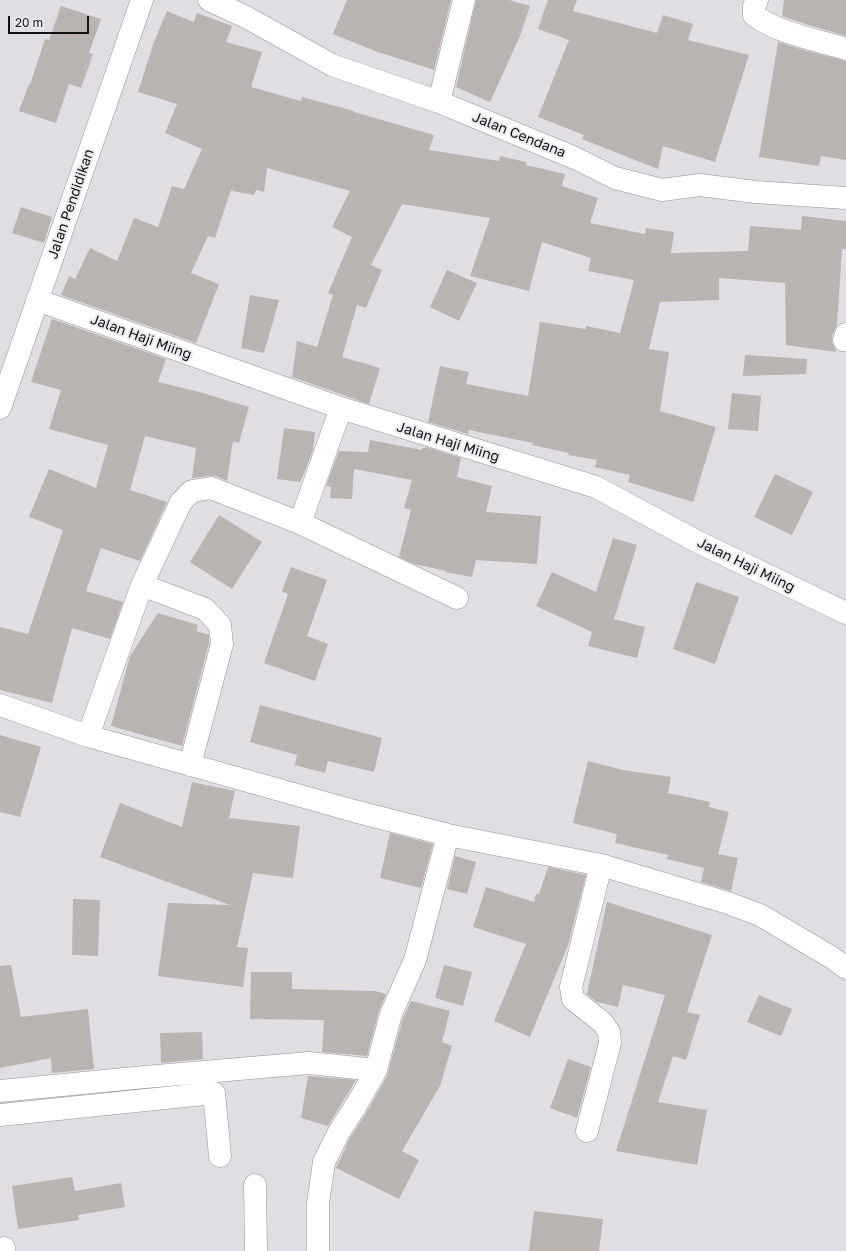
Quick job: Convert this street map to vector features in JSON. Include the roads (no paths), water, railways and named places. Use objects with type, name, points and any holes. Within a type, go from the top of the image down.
[{"type":"street","name":"Jalan Pendidikan","points":[[0,408],[5,374],[37,300],[142,0]]},
{"type":"street","name":"Jalan Cendana","points":[[210,0],[246,17],[332,64],[440,102],[575,158],[615,178],[662,190],[700,185],[755,192],[846,198]]},
{"type":"street","points":[[440,102],[464,0]]},
{"type":"street","points":[[757,0],[754,6],[754,15],[762,21],[779,29],[846,49]]},
{"type":"street","name":"Jalan Haji Miing","points":[[37,300],[341,408],[596,487],[698,542],[846,613]]},
{"type":"street","points":[[300,523],[341,408]]},
{"type":"street","points":[[88,736],[142,585],[181,502],[192,491],[211,488],[300,523],[457,598]]},
{"type":"street","points":[[142,585],[205,609],[220,624],[222,644],[190,765]]},
{"type":"street","points":[[0,705],[88,736],[354,811],[448,835],[602,865],[728,903],[760,915],[831,957],[846,968]]},
{"type":"street","points":[[318,1251],[318,1203],[324,1162],[339,1132],[376,1070],[391,1014],[415,960],[448,835]]},
{"type":"street","points":[[587,1131],[610,1043],[609,1032],[603,1023],[573,999],[571,987],[602,865]]},
{"type":"street","points":[[0,1091],[309,1063],[376,1070]]},
{"type":"street","points":[[0,1114],[214,1093],[220,1156]]},
{"type":"street","points":[[254,1184],[256,1251]]}]
